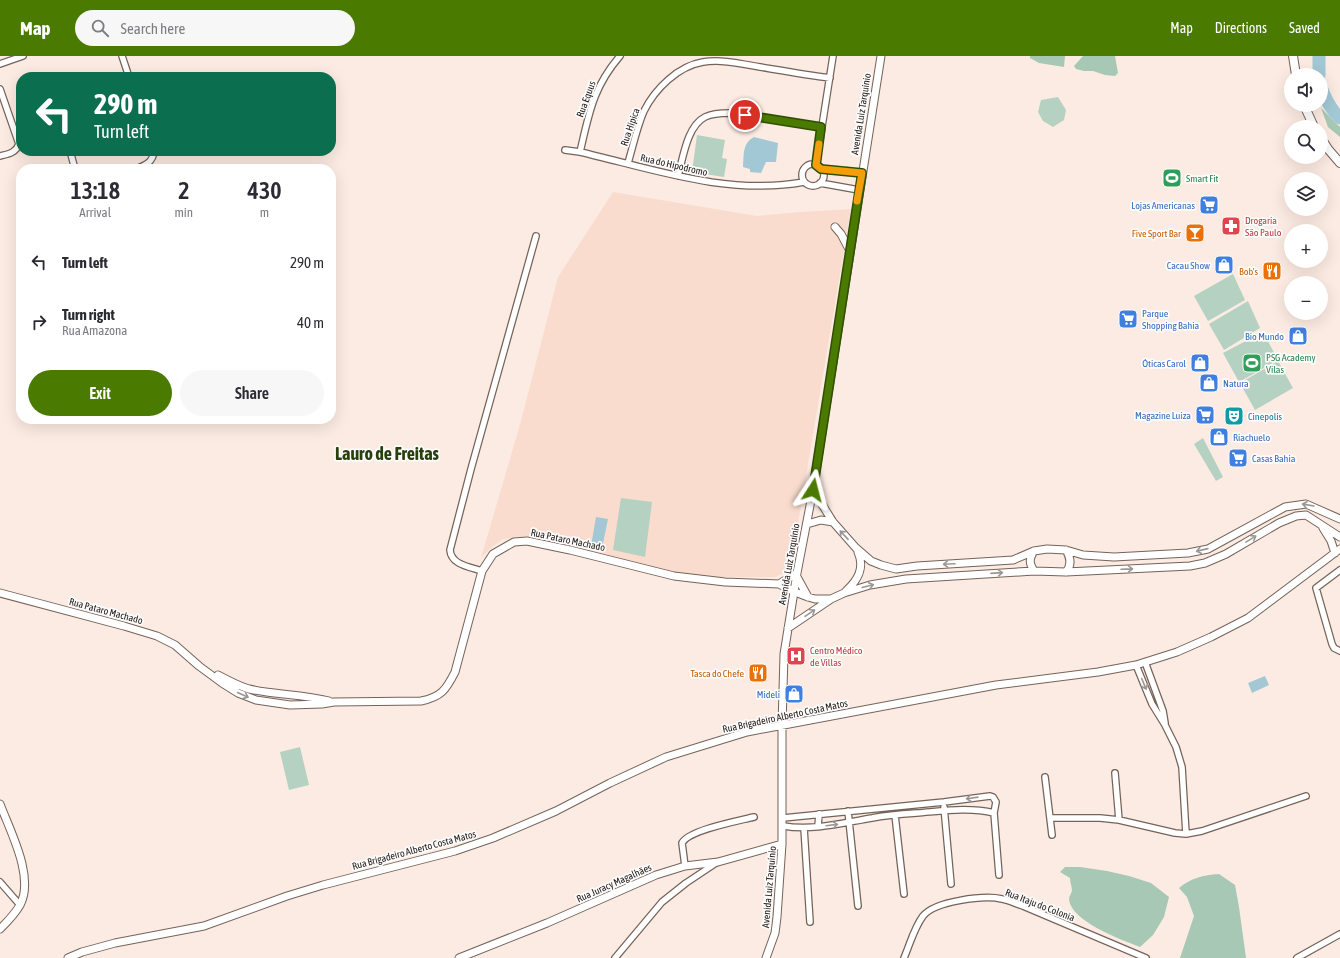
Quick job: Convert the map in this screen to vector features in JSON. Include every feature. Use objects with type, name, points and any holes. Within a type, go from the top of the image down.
[{"type":"main road","points":[[1293,56],[1295,68]]},
{"type":"main road","points":[[1328,149],[1340,163]]},
{"type":"street","points":[[0,64],[23,56]]},
{"type":"street","points":[[122,56],[127,72]]},
{"type":"street","name":"Rua Equus","points":[[580,152],[592,103],[600,84],[620,56]]},
{"type":"street","points":[[816,165],[833,56]]},
{"type":"street","name":"Avenida Luiz Tarquínio","points":[[766,958],[775,934],[782,844],[782,726],[784,654],[813,490],[881,56]]},
{"type":"street","name":"Rua Hipica","points":[[628,163],[644,111],[652,98],[656,92],[673,76],[688,66],[703,62],[730,62],[830,78]]},
{"type":"street","points":[[0,89],[16,135]]},
{"type":"street","points":[[678,176],[692,130],[698,122],[706,116],[730,113],[821,127]]},
{"type":"street","points":[[0,156],[16,150]]},
{"type":"street","name":"Rua do Hipodromo","points":[[565,150],[580,152],[706,182],[757,186],[788,185],[804,182]]},
{"type":"street","points":[[859,190],[820,183],[810,186],[804,182],[802,176],[804,170],[809,165],[816,165],[821,169],[862,173]]},
{"type":"street","points":[[820,183],[823,176],[821,169]]},
{"type":"street","points":[[835,227],[841,234],[850,251]]},
{"type":"street","points":[[482,571],[457,563],[453,559],[450,550],[536,236]]},
{"type":"street","points":[[813,490],[832,522],[856,548],[871,560],[881,565],[896,569],[917,566],[1013,560],[1034,551],[1046,549],[1066,550],[1083,556],[1114,557],[1188,553],[1208,549],[1285,507],[1296,505],[1306,504],[1340,519]]},
{"type":"street","points":[[788,628],[832,599],[844,593],[870,585],[906,579],[1034,571],[1066,572],[1190,566],[1204,563],[1226,554],[1279,523],[1296,516],[1306,515],[1314,519],[1322,527],[1337,551]]},
{"type":"street","points":[[807,524],[821,520],[832,522]]},
{"type":"street","points":[[1322,527],[1340,537]]},
{"type":"street","name":"Rua Pataro Machado","points":[[0,593],[157,636],[175,645],[199,666],[238,693],[256,700],[290,705],[334,702],[421,701],[433,699],[440,695],[448,685],[455,672],[482,571],[493,554],[514,542],[527,541],[570,550],[674,576],[725,582],[779,584],[795,592],[808,596]]},
{"type":"street","points":[[844,593],[852,585],[860,573],[862,560],[856,548]]},
{"type":"street","points":[[1066,550],[1070,556],[1070,568],[1066,572]]},
{"type":"street","points":[[1034,551],[1030,558],[1030,564],[1034,571]]},
{"type":"street","name":"Rua Brigadeiro Alberto Costa Matos","points":[[68,958],[82,952],[115,943],[204,926],[287,896],[323,885],[455,851],[493,838],[556,811],[610,783],[666,758],[747,732],[996,685],[1098,672],[1136,665],[1177,652],[1248,618],[1337,551]]},
{"type":"street","points":[[1340,570],[1316,588],[1332,644],[1334,648],[1340,651]]},
{"type":"street","points":[[779,584],[797,575],[808,596],[815,599],[832,599]]},
{"type":"street","points":[[1145,662],[1163,711],[1165,725]]},
{"type":"street","points":[[1136,665],[1152,704],[1176,747],[1182,767],[1186,834]]},
{"type":"street","name":"Rua Pataro Machado","points":[[199,666],[235,684],[263,692],[334,702]]},
{"type":"street","points":[[256,700],[263,692]]},
{"type":"street","points":[[277,704],[283,694]]},
{"type":"street","points":[[1115,773],[1119,820]]},
{"type":"street","points":[[1045,776],[1052,835]]},
{"type":"street","points":[[783,818],[990,796],[993,797],[996,802],[994,813],[999,875]]},
{"type":"street","points":[[1051,818],[1100,818],[1119,820],[1175,833],[1186,834],[1209,828],[1306,796]]},
{"type":"street","points":[[944,802],[951,884]]},
{"type":"street","points":[[0,804],[23,863],[26,882],[20,904],[0,929]]},
{"type":"street","points":[[871,809],[873,818]]},
{"type":"street","points":[[783,826],[804,828],[895,815],[944,810],[972,809],[994,813]]},
{"type":"street","points":[[848,811],[858,906]]},
{"type":"street","points":[[818,826],[819,814]]},
{"type":"street","points":[[895,815],[904,894]]},
{"type":"street","points":[[685,866],[682,844],[687,837],[716,826],[754,818]]},
{"type":"street","points":[[804,828],[810,922]]},
{"type":"street","name":"Rua Juracy Magalhães","points":[[459,958],[548,923],[656,875],[685,866],[718,862],[782,844]]},
{"type":"street","points":[[615,958],[662,902],[686,883],[718,862]]},
{"type":"street","points":[[0,882],[20,904]]},
{"type":"street","name":"Rua Itaju do Colonia","points":[[904,958],[924,915],[931,910],[962,900],[982,897],[1002,899],[1023,906],[1146,958]]},
{"type":"street","points":[[1296,958],[1340,934]]},
{"type":"shaded area","points":[[613,192],[757,216],[851,209],[791,565],[784,573],[775,577],[713,577],[680,574],[529,536],[503,539],[481,558],[521,421],[558,277]]},
{"type":"green space","points":[[1030,56],[1065,56],[1064,67],[1039,63],[1030,58]]},
{"type":"green space","points":[[1083,56],[1115,56],[1118,73],[1115,76],[1076,69],[1074,66]]},
{"type":"green space","points":[[1058,97],[1066,110],[1064,120],[1053,127],[1043,121],[1038,112],[1041,100]]},
{"type":"green space","points":[[1322,112],[1325,112],[1340,127],[1340,137],[1328,127],[1328,120],[1325,120]]},
{"type":"green space","points":[[697,135],[725,140],[722,158],[727,159],[724,177],[692,172]]},
{"type":"green space","points":[[1233,274],[1245,300],[1208,321],[1194,296]]},
{"type":"green space","points":[[1248,301],[1260,328],[1224,350],[1209,324]]},
{"type":"green space","points":[[1263,332],[1278,360],[1239,382],[1223,353]]},
{"type":"green space","points":[[1278,361],[1293,388],[1255,410],[1240,383]]},
{"type":"green space","points":[[1203,438],[1223,477],[1216,481],[1194,444]]},
{"type":"green space","points":[[621,498],[652,502],[645,557],[613,550]]},
{"type":"green space","points":[[300,747],[309,785],[289,790],[280,752]]},
{"type":"green space","points":[[1065,867],[1080,867],[1107,871],[1151,883],[1169,897],[1164,917],[1153,935],[1140,947],[1110,935],[1087,922],[1078,915],[1072,907],[1069,899],[1072,890],[1070,878],[1060,872]]},
{"type":"green space","points":[[1219,874],[1235,885],[1246,958],[1180,958],[1194,916],[1187,897],[1179,888],[1198,878]]},
{"type":"water","points":[[754,137],[778,143],[776,162],[766,162],[761,173],[750,172],[750,169],[743,167],[747,143]]},
{"type":"water","points":[[596,517],[608,519],[602,548],[591,546]]},
{"type":"water","points":[[1265,676],[1269,685],[1252,693],[1248,683]]},
{"type":"waterway","points":[[1319,56],[1319,68]]},
{"type":"waterway","points":[[1328,102],[1340,118]]},
{"type":"slow traffic","points":[[819,144],[816,165],[821,169],[862,173],[857,201]]},
{"type":"place","name":"Smart Fit","points":[[1172,178]]},
{"type":"place","name":"Lojas Americanas","points":[[1209,205]]},
{"type":"place","name":"Drogaria São Paulo","points":[[1231,226]]},
{"type":"place","name":"Five Sport Bar","points":[[1195,233]]},
{"type":"place","name":"Cacau Show","points":[[1224,265]]},
{"type":"place","name":"Bob's","points":[[1272,271]]},
{"type":"place","name":"Parque Shopping Bahia","points":[[1128,319]]},
{"type":"place","name":"Bio Mundo","points":[[1298,336]]},
{"type":"place","name":"Óticas Carol","points":[[1200,363]]},
{"type":"place","name":"PSG Academy Vilas","points":[[1252,363]]},
{"type":"place","name":"Natura","points":[[1209,383]]},
{"type":"place","name":"Magazine Luiza","points":[[1205,415]]},
{"type":"place","name":"Cinepolis","points":[[1234,416]]},
{"type":"place","name":"Riachuelo","points":[[1219,437]]},
{"type":"place","name":"Casas Bahia","points":[[1238,458]]},
{"type":"place","name":"Centro Médico de Villas","points":[[796,656]]},
{"type":"place","name":"Tasca do Chefe","points":[[758,673]]},
{"type":"place","name":"Mideli","points":[[794,694]]},
{"type":"district","name":"Lauro de Freitas","points":[[387,453]]},
{"type":"route","points":[[745,115],[821,127],[816,165],[821,169],[862,173],[813,490]]}]
